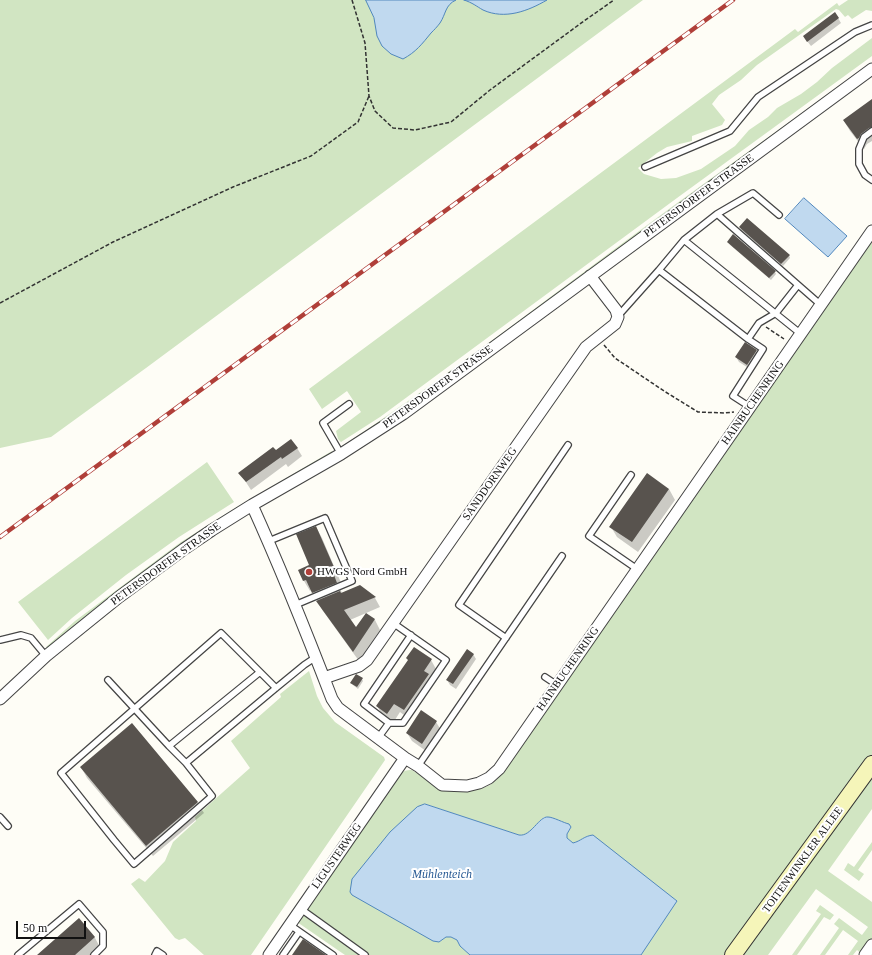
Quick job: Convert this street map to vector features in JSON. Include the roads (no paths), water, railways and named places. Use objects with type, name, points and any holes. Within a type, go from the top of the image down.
[{"type":"street","name":"PETERSDORFER STRASSE","points":[[0,699],[46,656],[118,597],[167,561],[252,505],[341,454],[403,414],[872,69]]},
{"type":"street","name":"HAINBUCHENRING","points":[[252,505],[295,605],[332,699],[338,708],[442,785],[467,786],[479,783],[489,778],[499,768],[872,231]]},
{"type":"street","points":[[590,276],[616,310],[618,317]]},
{"type":"street","name":"SANDDORNWEG","points":[[324,678],[359,666],[367,660],[586,347],[615,324],[618,317]]},
{"type":"street","name":"LIGUSTERWEG","points":[[269,955],[405,758]]},
{"type":"street","name":"TOITENWINKLER ALLEE","points":[[733,955],[872,764]]},
{"type":"street","points":[[865,955],[872,945]]},
{"type":"lane","points":[[645,167],[730,131],[758,97],[855,32],[872,24]]},
{"type":"lane","points":[[872,131],[864,137],[860,149],[859,164],[865,175],[872,180]]},
{"type":"lane","points":[[618,317],[684,240],[717,214],[753,193],[779,215]]},
{"type":"lane","points":[[717,214],[821,305]]},
{"type":"lane","points":[[684,240],[801,334]]},
{"type":"lane","points":[[659,270],[763,349],[733,396],[750,407]]},
{"type":"lane","points":[[748,339],[759,323],[776,313],[798,285]]},
{"type":"lane","points":[[341,454],[323,423],[349,404]]},
{"type":"lane","points":[[506,638],[459,605],[568,445]]},
{"type":"lane","points":[[631,475],[589,536],[637,569]]},
{"type":"lane","points":[[268,541],[325,518],[352,581],[295,605]]},
{"type":"lane","points":[[418,766],[562,556]]},
{"type":"lane","points":[[393,623],[411,635],[446,660],[402,723],[389,723],[364,704],[411,635]]},
{"type":"lane","points":[[108,680],[135,709],[186,763],[212,796],[134,864],[61,773],[135,709],[221,633],[276,688]]},
{"type":"lane","points":[[0,640],[21,635],[31,638],[46,656]]},
{"type":"lane","points":[[186,763],[304,665],[316,657]]},
{"type":"lane","points":[[170,746],[260,672]]},
{"type":"lane","points":[[545,677],[557,686]]},
{"type":"lane","points":[[378,738],[389,723]]},
{"type":"lane","points":[[0,817],[8,826]]},
{"type":"lane","points":[[18,955],[80,904],[104,932],[103,946],[94,955]]},
{"type":"lane","points":[[301,909],[365,955]]},
{"type":"lane","points":[[290,925],[333,955]]},
{"type":"lane","points":[[283,955],[299,932]]},
{"type":"lane","points":[[155,955],[157,951],[163,955]]},
{"type":"water","points":[[366,0],[456,0],[450,4],[440,23],[422,44],[412,54],[403,59],[391,54],[382,46],[377,36],[374,18]]},
{"type":"water","points":[[464,0],[547,0],[524,11],[500,14],[483,10]]},
{"type":"water","points":[[804,198],[847,236],[828,257],[785,219]]},
{"type":"water","name":"Mühlenteich","points":[[425,804],[519,835],[527,833],[541,820],[548,817],[569,824],[571,827],[567,834],[567,838],[573,843],[587,836],[593,835],[677,901],[641,955],[470,955],[460,946],[457,940],[451,937],[446,937],[439,942],[433,941],[352,895],[350,892],[352,879],[390,832],[417,807]]},
{"type":"railway","points":[[0,537],[733,0]]},
{"type":"place","name":"HWGS Nord GmbH","points":[[309,572]]}]
